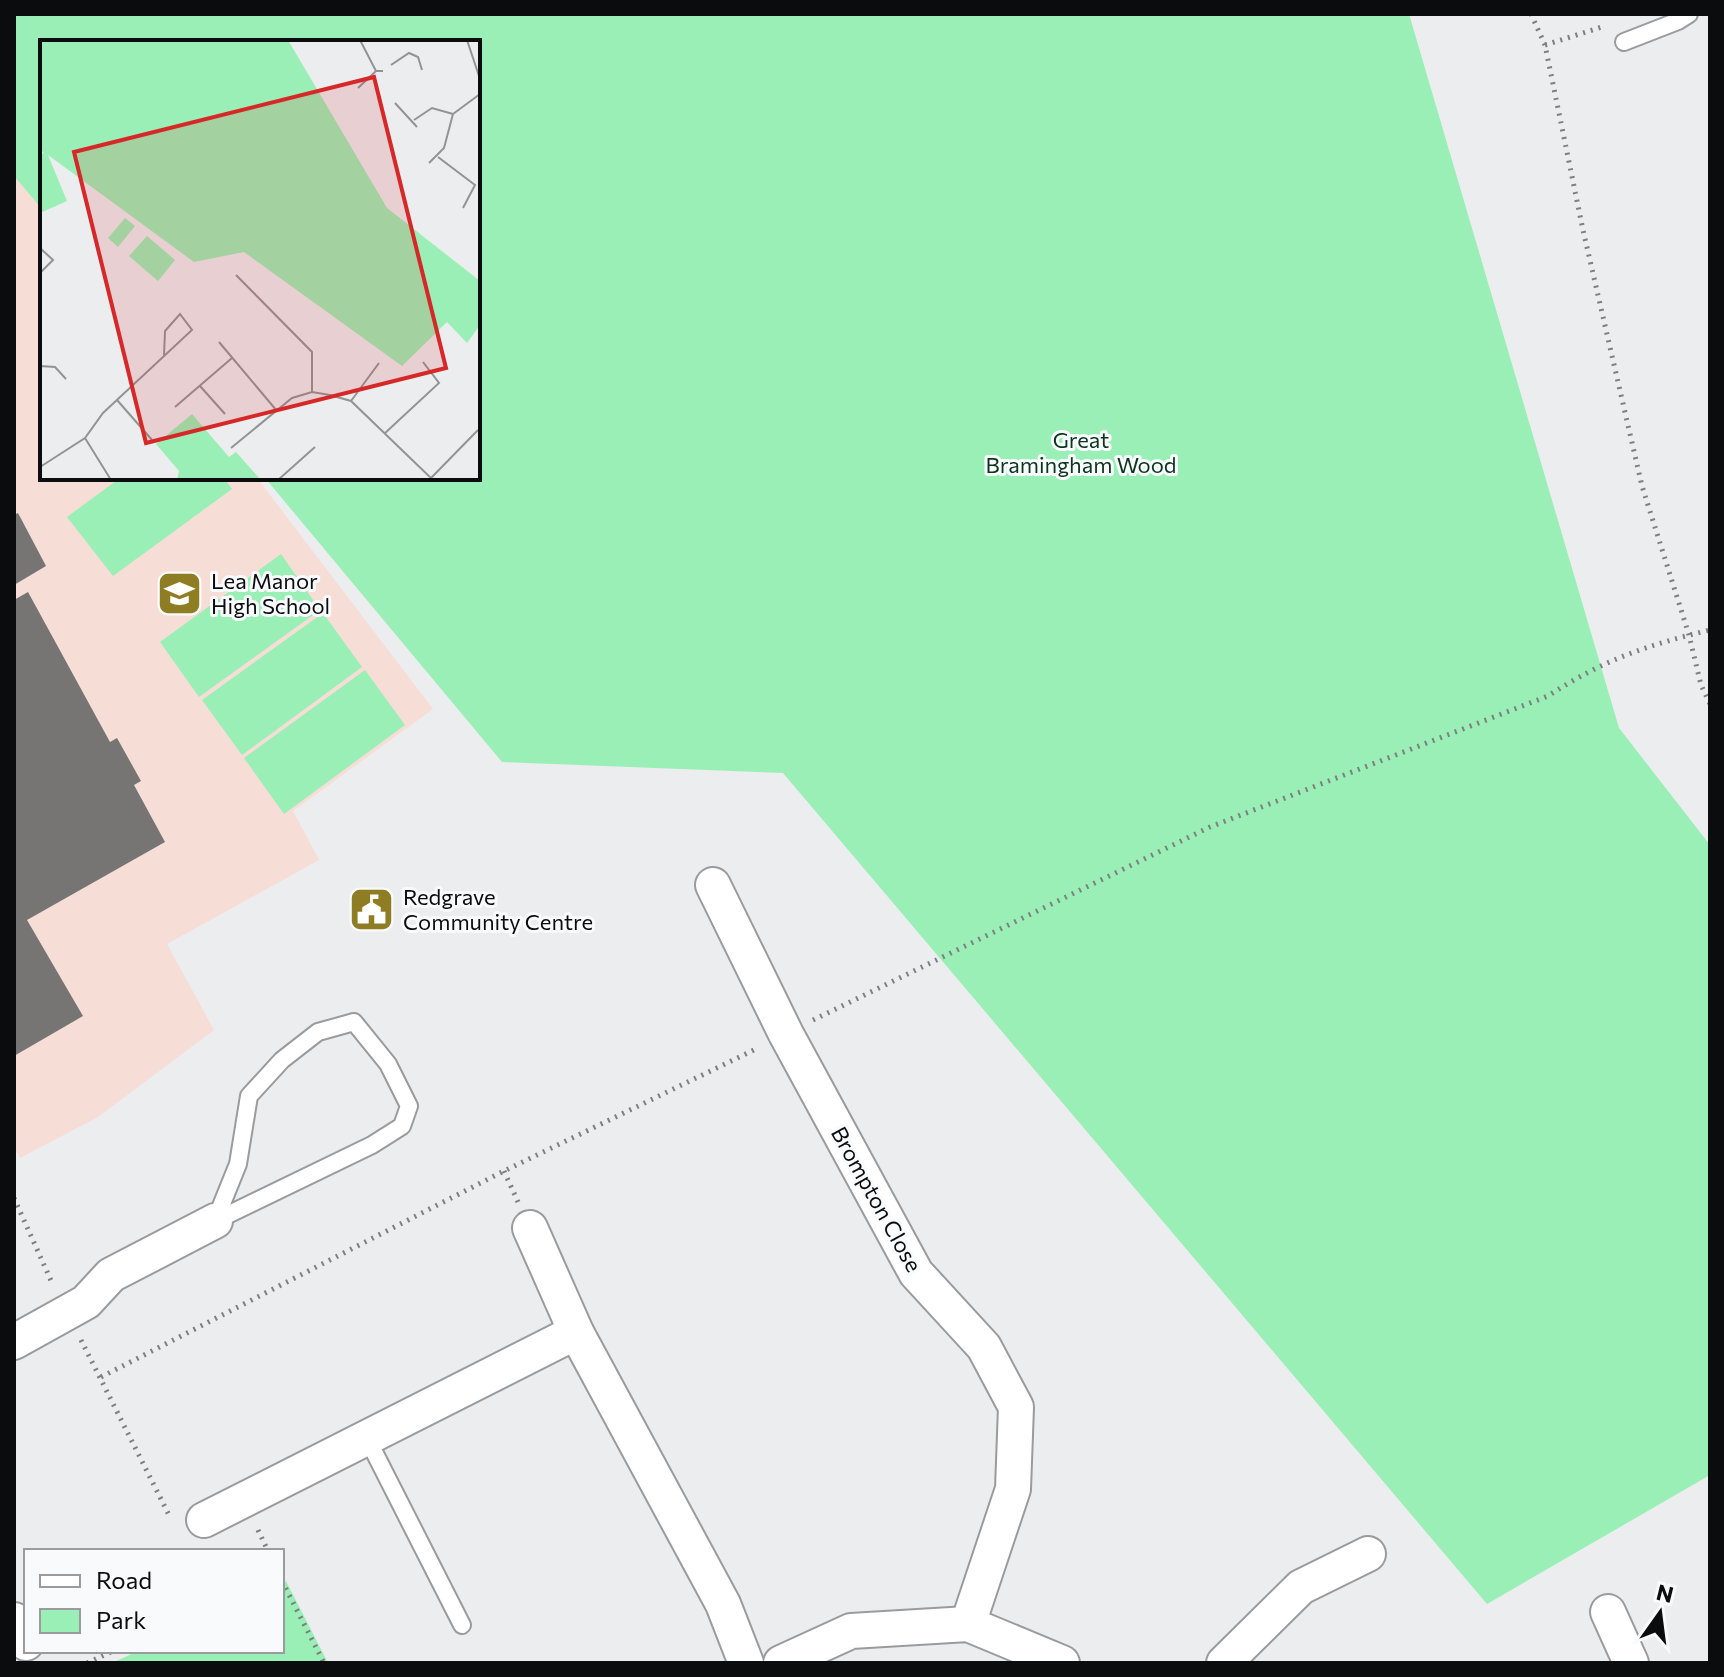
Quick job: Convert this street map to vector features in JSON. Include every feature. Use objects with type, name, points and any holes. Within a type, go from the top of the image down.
[{"type":"street","name":"Brompton Close","points":[[713,885],[786,1034],[916,1273],[984,1347],[1016,1407],[1013,1489],[968,1624]]},
{"type":"street","points":[[14,1342],[86,1302],[111,1275],[215,1221]]},
{"type":"street","points":[[530,1228],[576,1332],[723,1604],[746,1663]]},
{"type":"street","points":[[187,1520],[367,1438],[576,1332]]},
{"type":"street","points":[[1224,1663],[1301,1587],[1368,1554]]},
{"type":"street","points":[[1608,1612],[1631,1663]]},
{"type":"street","points":[[14,1620],[24,1639]]},
{"type":"street","points":[[781,1663],[851,1631],[968,1624],[1062,1663]]},
{"type":"lane","points":[[1624,42],[1689,14]]},
{"type":"lane","points":[[354,1022],[388,1064],[409,1106],[402,1126],[372,1145],[215,1221],[238,1164],[249,1096],[282,1060],[318,1032],[354,1022]]},
{"type":"lane","points":[[367,1438],[462,1625]]},
{"type":"path","points":[[1531,14],[1545,45],[1620,399],[1642,486],[1689,635],[1701,685],[1710,704]]},
{"type":"path","points":[[1545,45],[1613,23]]},
{"type":"path","points":[[101,1377],[504,1171],[1210,827],[1548,696],[1585,672],[1640,649],[1710,630]]},
{"type":"path","points":[[14,1198],[67,1314],[187,1520]]},
{"type":"path","points":[[284,1585],[324,1663]]},
{"type":"path","points":[[87,1663],[109,1653]]},
{"type":"shaded area","name":"Lea Manor High School","points":[[14,160],[40,194],[40,480],[259,480],[433,709],[293,811],[319,860],[167,944],[214,1030],[98,1117],[20,1158],[14,1147]]},
{"type":"green space","name":"Great Bramingham Wood","points":[[14,14],[1409,14],[1619,728],[1710,845],[1710,1475],[1487,1604],[783,773],[502,762],[267,480],[480,480],[480,40],[40,40],[40,207],[14,176]]},
{"type":"green space","points":[[117,480],[225,480],[232,489],[113,576],[67,517]]},
{"type":"green space","points":[[281,554],[320,610],[199,697],[160,642]]},
{"type":"green space","points":[[323,613],[362,667],[242,755],[202,700]]},
{"type":"green space","points":[[365,670],[405,725],[284,814],[244,758]]},
{"type":"green space","points":[[284,1582],[328,1663],[112,1663],[134,1653],[284,1653]]},
{"type":"building","points":[[18,513],[46,566],[14,585],[14,515]]},
{"type":"building","points":[[28,592],[110,742],[117,738],[141,781],[134,785],[165,842],[27,920],[83,1016],[14,1056],[14,600]]},
{"type":"place","name":"Lea Manor High School","points":[[180,593]]},
{"type":"place","name":"Redgrave Community Centre","points":[[372,909]]}]
